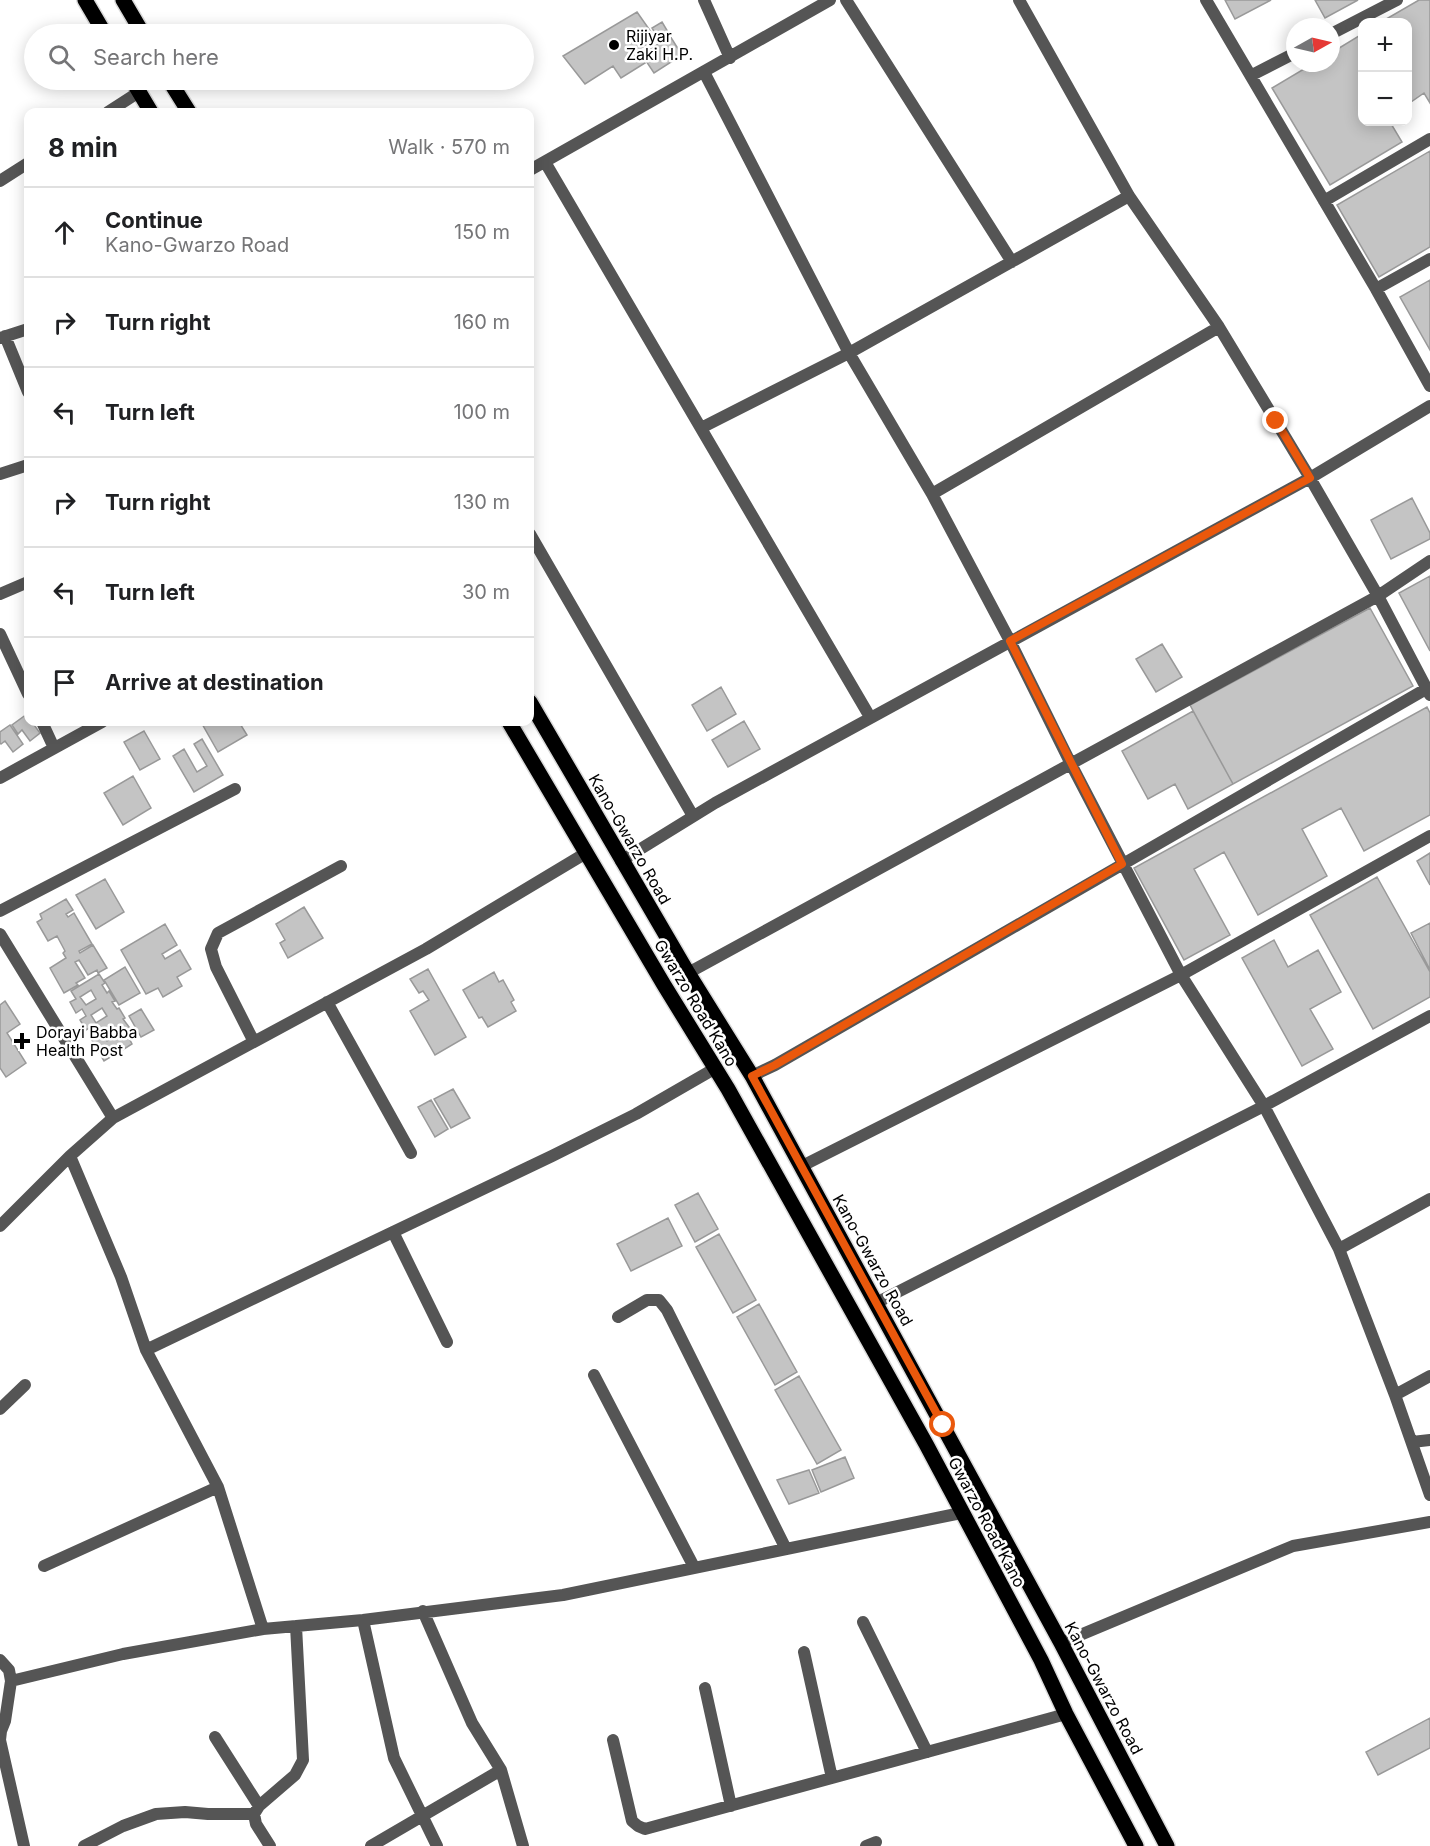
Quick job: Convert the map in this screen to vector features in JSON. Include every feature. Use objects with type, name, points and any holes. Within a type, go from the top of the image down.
[{"type":"main road","points":[[85,0],[99,24]]},
{"type":"main road","points":[[123,0],[137,24]]},
{"type":"main road","points":[[137,90],[149,108]]},
{"type":"main road","points":[[175,90],[186,108]]},
{"type":"main road","name":"Kano-Gwarzo Road","points":[[534,709],[621,861],[752,1076],[1061,1643],[1167,1846]]},
{"type":"main road","name":"Gwarzo Road Kano","points":[[511,726],[728,1089],[926,1444],[1041,1660],[1066,1714],[1136,1846]]},
{"type":"street","points":[[704,0],[730,58]]},
{"type":"street","points":[[534,168],[830,0]]},
{"type":"street","points":[[846,0],[1012,262]]},
{"type":"street","points":[[752,1076],[1428,692],[1378,596],[1310,478],[1219,327],[1129,196],[1018,0]]},
{"type":"street","points":[[1206,0],[1252,75],[1430,386]]},
{"type":"street","points":[[1340,29],[1397,0]]},
{"type":"street","points":[[1252,75],[1286,58]]},
{"type":"street","points":[[704,72],[849,353],[932,494],[1010,641],[1122,864],[1181,975],[1264,1106],[1339,1249],[1395,1395],[1430,1495]]},
{"type":"street","points":[[112,108],[131,90]]},
{"type":"street","points":[[1324,201],[1430,139]]},
{"type":"street","points":[[545,162],[870,717]]},
{"type":"street","points":[[0,181],[24,166]]},
{"type":"street","points":[[701,428],[849,353],[1129,196]]},
{"type":"street","points":[[1376,289],[1430,259]]},
{"type":"street","points":[[932,494],[1219,327]]},
{"type":"street","points":[[24,330],[3,337],[24,383]]},
{"type":"street","points":[[621,861],[693,816],[870,717],[1310,478],[1430,406]]},
{"type":"street","points":[[0,474],[24,466]]},
{"type":"street","points":[[534,541],[693,816]]},
{"type":"street","points":[[688,973],[1378,596],[1430,561]]},
{"type":"street","points":[[0,594],[24,584]]},
{"type":"street","points":[[0,634],[24,685]]},
{"type":"street","points":[[44,726],[54,748]]},
{"type":"street","points":[[0,778],[95,726]]},
{"type":"street","points":[[0,911],[235,789]]},
{"type":"street","points":[[802,1166],[1181,975],[1430,836]]},
{"type":"street","points":[[0,1226],[69,1156],[113,1118],[426,949],[586,853]]},
{"type":"street","points":[[254,1042],[216,967],[211,949],[218,933],[341,866]]},
{"type":"street","points":[[0,934],[113,1118]]},
{"type":"street","points":[[327,1002],[411,1154]]},
{"type":"street","points":[[876,1303],[1264,1106],[1430,1016]]},
{"type":"street","points":[[146,1350],[636,1114],[714,1069]]},
{"type":"street","points":[[69,1156],[121,1277],[146,1350],[218,1486],[263,1629]]},
{"type":"street","points":[[1339,1249],[1430,1199]]},
{"type":"street","points":[[393,1232],[447,1342]]},
{"type":"street","points":[[618,1317],[647,1300],[659,1300],[667,1310],[786,1549]]},
{"type":"street","points":[[594,1375],[694,1567]]},
{"type":"street","points":[[1395,1395],[1430,1376]]},
{"type":"street","points":[[0,1409],[25,1385]]},
{"type":"street","points":[[1412,1442],[1430,1440]]},
{"type":"street","points":[[44,1566],[218,1486]]},
{"type":"street","points":[[11,1681],[123,1653],[263,1629],[363,1620],[563,1595],[961,1513]]},
{"type":"street","points":[[1061,1643],[1293,1546],[1430,1522]]},
{"type":"street","points":[[423,1611],[472,1723],[501,1770],[523,1846]]},
{"type":"street","points":[[363,1620],[394,1758],[437,1846]]},
{"type":"street","points":[[863,1622],[927,1752]]},
{"type":"street","points":[[84,1846],[123,1826],[156,1814],[185,1812],[208,1814],[256,1810],[295,1775],[303,1760],[296,1626]]},
{"type":"street","points":[[804,1652],[832,1778]]},
{"type":"street","points":[[0,1660],[9,1670],[11,1681],[0,1740],[24,1846]]},
{"type":"street","points":[[705,1688],[731,1806]]},
{"type":"street","points":[[613,1740],[632,1821],[645,1829],[1066,1714]]},
{"type":"street","points":[[215,1737],[256,1810],[256,1824],[270,1846]]},
{"type":"street","points":[[371,1846],[501,1770]]},
{"type":"building","points":[[1225,0],[1271,0],[1235,19]]},
{"type":"building","points":[[1315,0],[1358,0],[1325,18]]},
{"type":"building","points":[[1419,0],[1430,0],[1430,103],[1424,93],[1412,101],[1412,18],[1388,18]]},
{"type":"building","name":"Rijiyar Zaki H.P.","points":[[637,12],[656,39],[636,51],[645,63],[621,78],[613,66],[585,84],[563,56]]},
{"type":"building","points":[[662,22],[668,32],[658,38],[652,28]]},
{"type":"building","points":[[670,36],[682,55],[654,73],[642,55]]},
{"type":"building","points":[[1358,36],[1358,126],[1392,126],[1402,142],[1330,185],[1272,88],[1299,72],[1340,72],[1340,47]]},
{"type":"building","points":[[1430,151],[1430,247],[1379,277],[1337,205]]},
{"type":"building","points":[[1430,280],[1430,350],[1400,297]]},
{"type":"building","points":[[1412,498],[1430,533],[1430,539],[1391,559],[1371,520]]},
{"type":"building","points":[[1430,576],[1430,651],[1399,593]]},
{"type":"building","points":[[1370,608],[1413,686],[1233,784],[1190,705]]},
{"type":"building","points":[[1162,644],[1182,677],[1156,692],[1136,659]]},
{"type":"building","points":[[721,687],[736,714],[707,731],[692,705]]},
{"type":"building","points":[[1427,707],[1430,713],[1430,815],[1364,851],[1341,808],[1302,829],[1327,876],[1258,915],[1224,852],[1194,869],[1230,935],[1184,960],[1134,868]]},
{"type":"building","points":[[1193,711],[1233,784],[1188,809],[1175,784],[1148,799],[1122,751]]},
{"type":"building","points":[[24,716],[24,726],[35,726],[40,733],[30,741],[22,730],[18,734],[12,725]]},
{"type":"building","points":[[744,721],[760,749],[728,767],[712,740]]},
{"type":"building","points":[[10,725],[23,744],[13,752],[5,741],[0,743],[0,732]]},
{"type":"building","points":[[203,726],[241,726],[247,735],[218,752]]},
{"type":"building","points":[[144,731],[160,759],[140,770],[124,742]]},
{"type":"building","points":[[202,739],[223,775],[194,792],[173,756],[184,749],[197,772],[207,766],[194,744]]},
{"type":"building","points":[[133,776],[151,808],[123,825],[104,793]]},
{"type":"building","points":[[1430,853],[1430,885],[1417,861]]},
{"type":"building","points":[[1377,877],[1430,972],[1430,997],[1373,1029],[1310,915]]},
{"type":"building","points":[[105,879],[124,912],[96,929],[76,895]]},
{"type":"building","points":[[66,899],[73,910],[66,914],[68,917],[74,913],[92,944],[79,951],[80,953],[93,945],[107,968],[88,975],[79,960],[75,962],[85,978],[64,993],[50,968],[66,958],[63,953],[65,951],[57,936],[48,941],[37,922],[42,919],[40,914]]},
{"type":"building","points":[[304,907],[323,938],[288,958],[280,943],[285,940],[276,924]]},
{"type":"building","points":[[1430,923],[1430,970],[1411,933]]},
{"type":"building","points":[[165,924],[177,945],[162,954],[165,959],[180,950],[191,969],[177,977],[182,986],[163,997],[158,988],[146,994],[121,950]]},
{"type":"building","points":[[1274,940],[1288,967],[1318,950],[1341,992],[1310,1009],[1333,1049],[1302,1066],[1242,958]]},
{"type":"building","points":[[125,967],[140,993],[119,1005],[104,980]]},
{"type":"building","points":[[428,969],[466,1037],[435,1055],[410,1011],[429,1000],[423,991],[419,993],[410,979]]},
{"type":"building","points":[[494,972],[499,982],[503,980],[514,1000],[511,1002],[516,1011],[488,1027],[482,1017],[479,1018],[463,990]]},
{"type":"building","points":[[99,974],[105,983],[102,985],[115,1001],[112,1002],[117,1009],[119,1008],[125,1018],[123,1019],[135,1035],[129,1038],[132,1044],[118,1053],[116,1048],[109,1052],[112,1056],[104,1061],[90,1037],[97,1033],[93,1026],[86,1030],[80,1020],[86,1016],[82,1009],[76,1013],[70,1002],[76,999],[71,991]],"holes":[[[91,990],[96,999],[86,1005],[80,997]],[[102,1008],[107,1016],[96,1023],[91,1015]],[[112,1026],[117,1034],[107,1041],[102,1033]]]},
{"type":"building","points":[[5,1001],[20,1024],[7,1033],[26,1063],[6,1077],[0,1068],[0,1005]]},
{"type":"building","points":[[141,1009],[154,1030],[141,1037],[129,1016]]},
{"type":"building","points":[[453,1089],[470,1118],[451,1128],[434,1099]]},
{"type":"building","points":[[431,1100],[448,1129],[435,1137],[418,1107]]},
{"type":"building","points":[[698,1193],[718,1229],[695,1242],[675,1205]]},
{"type":"building","points":[[668,1218],[682,1246],[631,1271],[617,1244]]},
{"type":"building","points":[[719,1234],[756,1300],[733,1313],[696,1247]]},
{"type":"building","points":[[759,1304],[797,1372],[775,1385],[737,1317]]},
{"type":"building","points":[[799,1376],[841,1450],[817,1464],[775,1390]]},
{"type":"building","points":[[845,1457],[854,1478],[821,1492],[812,1470]]},
{"type":"building","points":[[809,1470],[819,1493],[789,1504],[777,1480]]},
{"type":"building","points":[[1430,1718],[1430,1748],[1378,1775],[1366,1752]]},
{"type":"place","name":"Rijiyar Zaki H.P.","points":[[614,45]]},
{"type":"place","name":"Dorayi Babba Health Post","points":[[22,1041]]},
{"type":"route","points":[[943,1425],[752,1076],[775,1065],[1122,864],[1010,641],[1310,478],[1276,421]]}]
